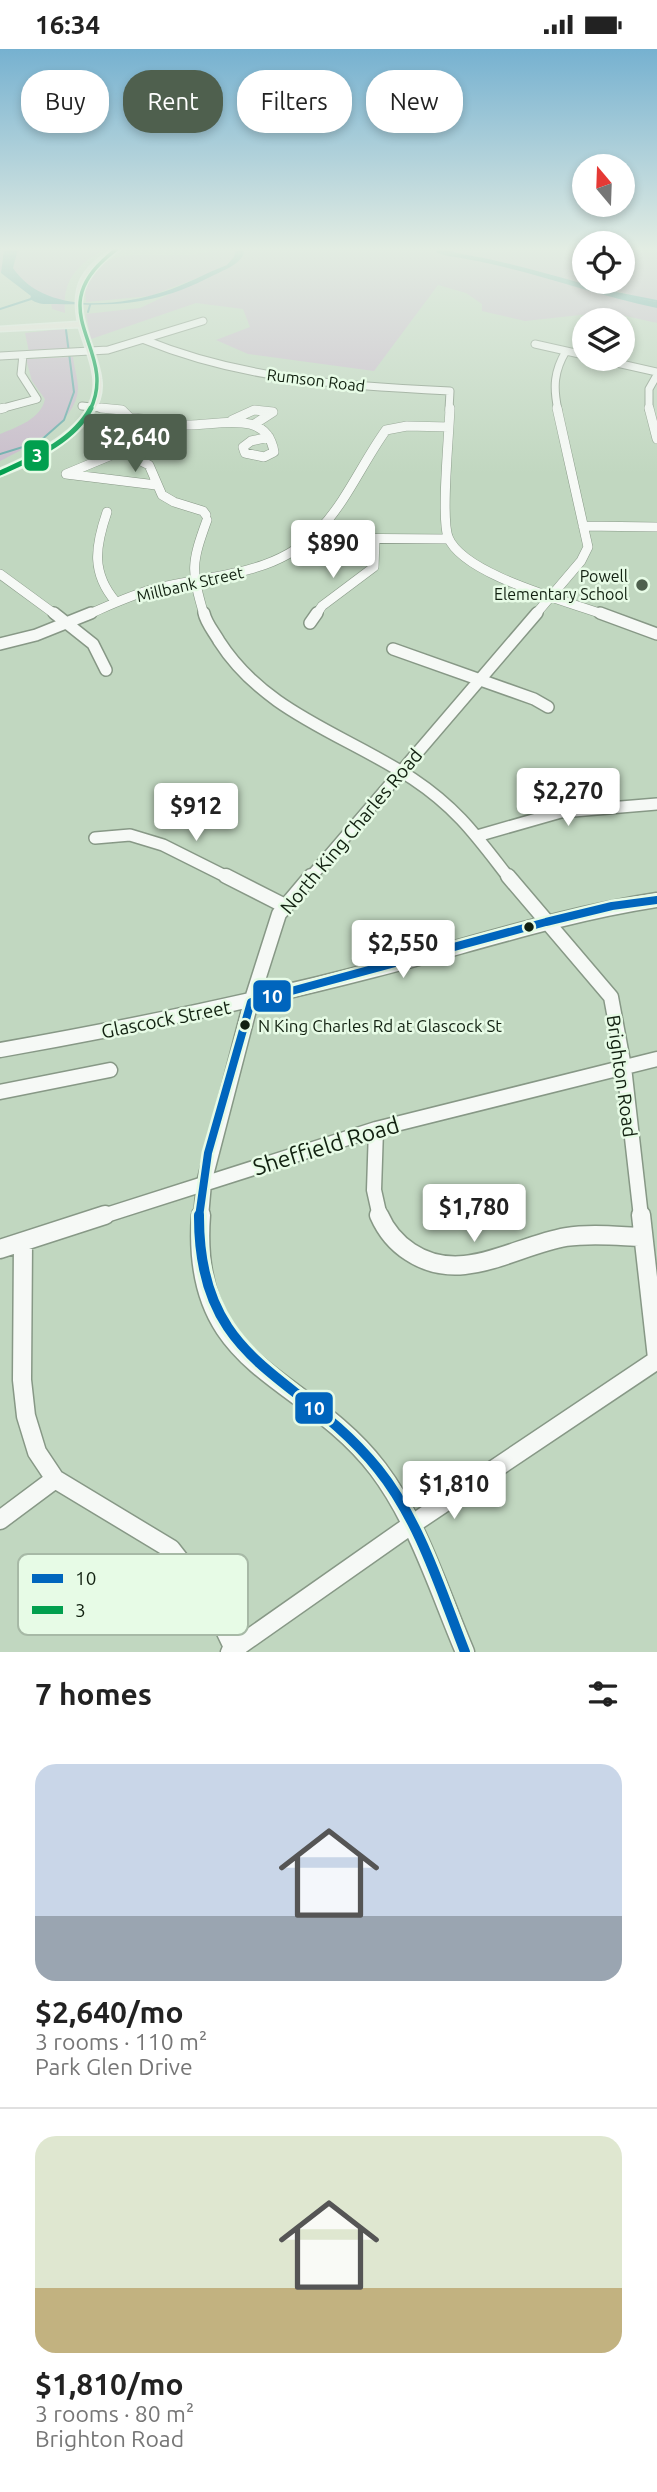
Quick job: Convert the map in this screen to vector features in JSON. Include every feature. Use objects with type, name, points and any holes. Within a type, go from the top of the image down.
[{"type":"main road","points":[[0,329],[78,324],[85,353],[98,384],[75,428],[56,444],[0,473]]},
{"type":"main road","points":[[0,467],[47,442],[87,406]]},
{"type":"street","points":[[0,356],[85,353],[145,340],[194,324]]},
{"type":"street","name":"Rumson Road","points":[[145,340],[185,358],[222,368],[362,387],[450,391]]},
{"type":"street","points":[[535,344],[572,352]]},
{"type":"street","name":"North King Charles Road","points":[[465,1652],[411,1525],[378,1469],[347,1436],[265,1373],[238,1348],[225,1330],[203,1276],[199,1246],[204,1183],[251,1002],[272,935],[285,906],[581,561],[588,547],[554,393],[556,367],[566,351]]},
{"type":"street","points":[[0,409],[37,399],[21,375],[23,355]]},
{"type":"street","points":[[635,368],[657,374],[649,388],[657,439]]},
{"type":"street","points":[[448,540],[450,391]]},
{"type":"street","points":[[87,406],[122,409],[130,418],[130,423],[113,443],[119,452],[146,462],[155,471],[156,485],[66,474],[119,452]]},
{"type":"street","points":[[130,418],[157,418],[183,425],[232,420],[254,410],[273,412],[253,425]]},
{"type":"street","points":[[232,420],[253,425],[269,437]]},
{"type":"street","name":"Millbank Street","points":[[0,644],[41,636],[148,591],[225,578],[290,554],[311,538],[327,520],[386,430],[407,426],[449,427]]},
{"type":"street","name":"Brighton Road","points":[[156,485],[164,498],[203,510],[207,517],[193,559],[195,582],[205,618],[212,631],[252,682],[287,710],[399,771],[434,792],[459,813],[546,922],[611,997],[624,1067],[657,1359],[411,1525],[232,1651]]},
{"type":"street","points":[[107,512],[99,535],[96,573],[102,588],[116,603]]},
{"type":"street","points":[[583,526],[657,527]]},
{"type":"street","points":[[311,538],[448,540],[473,564],[657,634]]},
{"type":"street","points":[[310,623],[322,606],[374,568],[375,539]]},
{"type":"street","points":[[0,574],[93,644],[106,670]]},
{"type":"street","points":[[393,649],[534,699],[548,708]]},
{"type":"street","points":[[477,836],[561,812],[657,804]]},
{"type":"street","points":[[95,838],[130,835],[163,845],[285,906]]},
{"type":"street","name":"Glascock Street","points":[[0,1050],[251,1002],[546,922],[612,906],[657,900]]},
{"type":"street","name":"Sheffield Road","points":[[0,1249],[376,1129],[657,1059]]},
{"type":"street","points":[[0,1092],[110,1070]]},
{"type":"street","points":[[376,1129],[377,1209],[392,1237],[405,1249],[424,1259],[446,1265],[469,1265],[568,1237],[642,1237]]},
{"type":"street","points":[[23,1242],[25,1256],[20,1344],[26,1416],[37,1452],[55,1479],[171,1549],[175,1554]]},
{"type":"street","points":[[0,1520],[55,1479]]},
{"type":"shaded area","points":[[88,324],[135,324],[91,339]]},
{"type":"shaded area","points":[[249,324],[409,324],[374,371],[248,354],[216,340],[250,327]]},
{"type":"shaded area","points":[[67,330],[71,352],[29,352],[25,333]]},
{"type":"shaded area","points":[[73,357],[78,389],[69,413],[48,433],[0,461],[0,434],[33,417],[43,406],[45,399],[32,381],[26,359]]},
{"type":"waterway","points":[[0,454],[39,442],[64,420],[74,392],[66,330]]},
{"type":"transit line","name":"3","points":[[0,473],[56,445],[80,424],[89,412],[96,398],[98,384],[82,324]]},
{"type":"transit line","name":"10","points":[[465,1652],[417,1535],[406,1512],[379,1470],[354,1442],[326,1417],[242,1348],[221,1320],[206,1286],[199,1246],[199,1215],[208,1153],[251,1002],[546,922],[612,906],[657,900]]},
{"type":"place","name":"Powell Elementary School","points":[[642,585]]},
{"type":"place","name":"N King Charles Rd at Glascock St","points":[[245,1025]]}]
